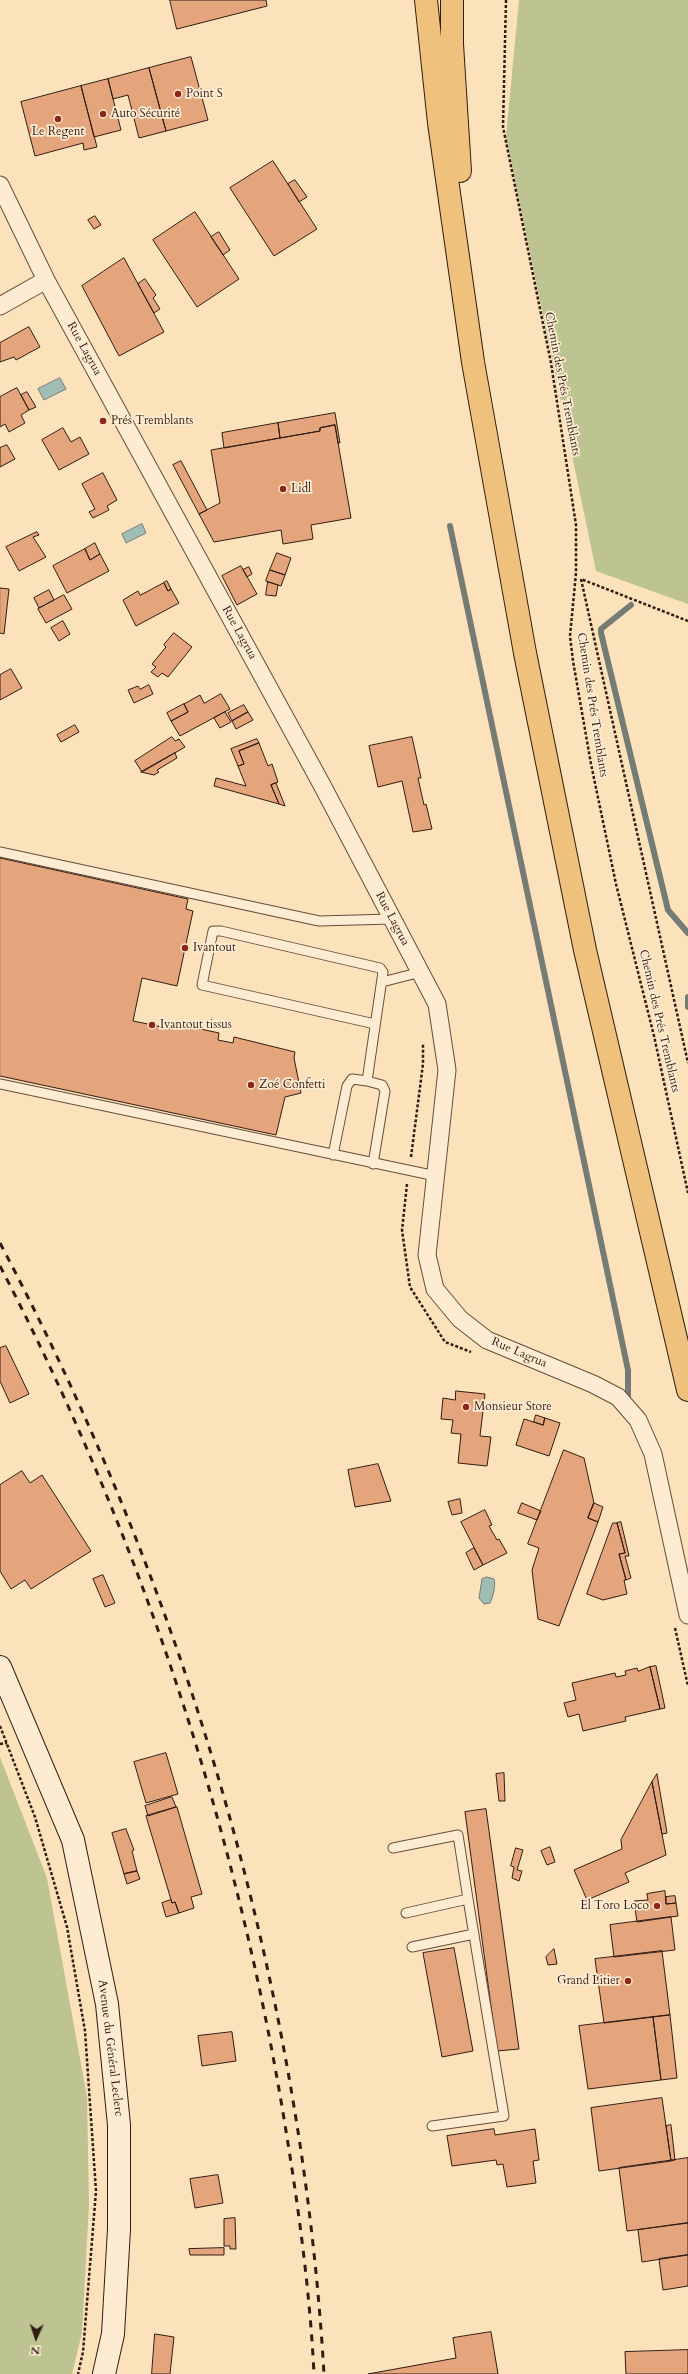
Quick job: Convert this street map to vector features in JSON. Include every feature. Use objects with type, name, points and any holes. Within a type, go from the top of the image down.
[{"type":"main road","points":[[426,0],[440,124],[473,362],[526,654],[585,950],[688,1390]]},
{"type":"main road","points":[[452,0],[452,44],[456,123],[473,362]]},
{"type":"main road","name":"Avenue du Général Leclerc","points":[[0,1667],[73,1840],[107,2004],[119,2125],[119,2229],[113,2334],[104,2374]]},
{"type":"street","name":"Rue Lagrua","points":[[0,185],[46,280],[322,785],[437,1004],[447,1070],[427,1255],[435,1289],[460,1319],[487,1340],[593,1384],[618,1397],[638,1420],[653,1454],[688,1615]]},
{"type":"street","points":[[0,306],[46,280]]},
{"type":"lane","points":[[0,852],[319,921],[392,919]]},
{"type":"lane","points":[[367,1082],[382,982],[383,972],[380,968],[221,931],[214,931],[211,936],[201,981],[202,985],[208,988],[375,1024]]},
{"type":"lane","points":[[382,982],[421,972]]},
{"type":"lane","points":[[333,1155],[347,1086],[352,1079],[382,1085],[385,1091],[373,1164]]},
{"type":"lane","points":[[0,1084],[373,1164],[436,1176]]},
{"type":"lane","points":[[393,1848],[458,1835],[504,2116],[432,2126]]},
{"type":"lane","points":[[406,1913],[468,1899]]},
{"type":"lane","points":[[412,1947],[474,1934]]},
{"type":"path","name":"Chemin des Prés Tremblants","points":[[506,0],[503,127],[551,363],[576,525],[576,573],[570,636],[573,661],[591,764],[616,884],[657,1051],[688,1194]]},
{"type":"path","points":[[688,621],[582,579],[688,1063]]},
{"type":"path","points":[[0,1726],[35,1817],[67,1927],[84,2031],[96,2191],[83,2352],[78,2374]]},
{"type":"path","points":[[0,1744],[7,1743]]},
{"type":"green space","points":[[519,0],[688,0],[688,604],[596,571],[506,137]]},
{"type":"green space","points":[[0,1757],[47,1878],[87,2097],[89,2204],[82,2333],[72,2374],[0,2374]]},
{"type":"water","points":[[60,378],[66,389],[44,400],[38,389]]},
{"type":"water","points":[[142,524],[146,533],[126,543],[122,534]]},
{"type":"water","points":[[487,1577],[494,1579],[495,1581],[490,1603],[484,1604],[479,1598],[482,1579]]},
{"type":"building","points":[[170,0],[266,0],[267,6],[177,29]]},
{"type":"building","name":"Point S","points":[[191,57],[208,120],[166,131],[149,68]]},
{"type":"building","points":[[149,68],[166,131],[139,138],[128,95],[113,99],[108,79]]},
{"type":"building","name":"Auto Sécurité","points":[[108,79],[121,130],[94,137],[81,86]]},
{"type":"building","name":"Le Regent","points":[[81,86],[97,147],[84,150],[83,143],[35,156],[21,102]]},
{"type":"building","points":[[273,161],[317,229],[274,256],[230,188]]},
{"type":"building","points":[[295,180],[307,197],[299,202],[288,184]]},
{"type":"building","points":[[195,212],[239,279],[197,307],[153,240]]},
{"type":"building","points":[[95,216],[101,225],[94,229],[88,220]]},
{"type":"building","points":[[219,232],[230,250],[223,255],[211,237]]},
{"type":"building","points":[[124,258],[164,332],[119,356],[82,286]]},
{"type":"building","points":[[145,279],[156,295],[153,298],[160,309],[154,313],[138,284]]},
{"type":"building","points":[[29,327],[40,347],[16,360],[14,357],[0,362],[0,343]]},
{"type":"building","points":[[17,388],[29,410],[21,415],[25,423],[9,432],[5,424],[0,427],[0,397]]},
{"type":"building","points":[[27,392],[36,407],[29,410],[21,395]]},
{"type":"building","points":[[335,413],[340,443],[338,443],[335,425],[320,428],[320,431],[280,438],[278,423]]},
{"type":"building","points":[[278,423],[280,438],[224,448],[222,433]]},
{"type":"building","points":[[335,425],[351,518],[311,525],[313,539],[283,544],[281,530],[214,542],[199,514],[220,503],[211,450],[320,431],[320,428]]},
{"type":"building","points":[[63,428],[71,442],[80,437],[89,454],[59,470],[42,440]]},
{"type":"building","points":[[7,445],[15,459],[0,467],[0,448]]},
{"type":"building","points":[[181,461],[207,510],[199,514],[173,465]]},
{"type":"building","points":[[103,473],[117,500],[107,506],[109,510],[93,518],[89,512],[95,509],[82,484]]},
{"type":"building","points":[[37,532],[39,535],[33,537],[46,557],[19,571],[6,547]]},
{"type":"building","points":[[95,543],[100,554],[90,560],[85,549]]},
{"type":"building","points":[[85,549],[90,560],[100,554],[109,571],[67,593],[53,566]]},
{"type":"building","points":[[277,553],[291,558],[285,575],[270,570]]},
{"type":"building","points":[[241,566],[257,594],[237,605],[222,576]]},
{"type":"building","points":[[249,567],[252,574],[247,577],[243,570]]},
{"type":"building","points":[[270,570],[285,575],[281,586],[266,581]]},
{"type":"building","points":[[167,581],[171,589],[168,591],[164,583]]},
{"type":"building","points":[[268,582],[278,585],[276,596],[266,595]]},
{"type":"building","points":[[164,583],[168,591],[171,589],[179,603],[136,626],[123,600],[138,591],[140,595]]},
{"type":"building","points":[[0,588],[9,589],[4,634],[0,633]]},
{"type":"building","points":[[49,590],[54,600],[39,608],[34,598]]},
{"type":"building","points":[[64,595],[72,609],[46,623],[38,609]]},
{"type":"building","points":[[63,621],[70,634],[59,641],[51,628]]},
{"type":"building","points":[[174,633],[192,647],[168,677],[162,673],[158,677],[151,672],[156,667],[152,664],[166,647],[164,645]]},
{"type":"building","points":[[11,669],[22,688],[0,700],[0,675]]},
{"type":"building","points":[[149,685],[153,694],[134,703],[128,690],[138,686],[140,689]]},
{"type":"building","points":[[221,694],[230,709],[180,736],[171,721],[188,712],[184,704],[200,695],[204,703]]},
{"type":"building","points":[[184,704],[188,712],[171,721],[167,713]]},
{"type":"building","points":[[244,705],[248,712],[232,721],[228,713]]},
{"type":"building","points":[[225,712],[231,722],[220,728],[214,718]]},
{"type":"building","points":[[248,712],[253,720],[236,729],[232,721]]},
{"type":"building","points":[[75,725],[79,732],[61,742],[57,735]]},
{"type":"building","points":[[172,737],[175,741],[179,739],[185,747],[142,772],[135,761]]},
{"type":"building","points":[[412,737],[421,778],[418,778],[424,805],[426,804],[432,829],[413,832],[402,781],[378,787],[369,746]]},
{"type":"building","points":[[257,739],[259,743],[239,751],[244,764],[238,766],[231,749]]},
{"type":"building","points":[[259,743],[268,766],[272,764],[278,782],[271,785],[279,804],[214,786],[216,778],[246,786],[238,766],[244,764],[239,751]]},
{"type":"building","points":[[175,753],[177,758],[157,770],[159,772],[154,775],[141,772]]},
{"type":"building","points":[[276,783],[285,806],[279,804],[271,785]]},
{"type":"building","points":[[0,858],[188,899],[186,909],[193,911],[177,986],[142,978],[133,1021],[172,1029],[173,1023],[219,1033],[218,1040],[233,1043],[234,1037],[295,1052],[294,1058],[301,1093],[285,1097],[276,1135],[0,1076]]},
{"type":"building","points":[[6,1346],[29,1394],[10,1403],[0,1381],[0,1348]]},
{"type":"building","points":[[456,1391],[485,1394],[480,1436],[491,1437],[487,1466],[458,1463],[461,1434],[451,1433],[453,1420],[441,1419],[443,1398],[455,1400]]},
{"type":"building","points":[[536,1415],[545,1418],[543,1425],[534,1422]]},
{"type":"building","points":[[545,1418],[560,1423],[549,1456],[516,1445],[524,1419],[543,1425]]},
{"type":"building","points":[[564,1450],[584,1458],[594,1503],[588,1518],[598,1522],[559,1626],[538,1619],[532,1570],[539,1548],[528,1544]]},
{"type":"building","points":[[378,1464],[391,1501],[355,1507],[348,1470]]},
{"type":"building","points":[[22,1471],[30,1483],[42,1475],[91,1551],[31,1589],[25,1580],[11,1589],[0,1571],[0,1485]]},
{"type":"building","points":[[460,1499],[462,1513],[452,1515],[448,1502]]},
{"type":"building","points":[[522,1503],[541,1511],[537,1520],[518,1513]]},
{"type":"building","points":[[594,1503],[603,1507],[598,1522],[588,1518]]},
{"type":"building","points":[[485,1510],[492,1525],[489,1526],[507,1553],[483,1565],[461,1522]]},
{"type":"building","points":[[621,1522],[629,1556],[625,1556],[631,1578],[626,1580],[619,1554],[625,1553],[617,1523]]},
{"type":"building","points":[[613,1523],[617,1523],[625,1553],[619,1554],[626,1580],[624,1580],[627,1594],[603,1600],[587,1594]]},
{"type":"building","points":[[474,1548],[483,1565],[474,1570],[466,1553]]},
{"type":"building","points":[[103,1575],[115,1603],[105,1607],[93,1579]]},
{"type":"building","points":[[656,1666],[665,1708],[660,1709],[650,1667]]},
{"type":"building","points":[[650,1667],[660,1709],[625,1717],[626,1721],[583,1731],[579,1714],[568,1717],[564,1703],[576,1700],[572,1683],[615,1673],[616,1677],[626,1675],[625,1671],[637,1668],[638,1671]]},
{"type":"building","points":[[166,1753],[178,1794],[146,1803],[134,1762]]},
{"type":"building","points":[[504,1773],[505,1801],[499,1801],[496,1774]]},
{"type":"building","points":[[657,1774],[667,1833],[662,1834],[652,1782]]},
{"type":"building","points":[[652,1782],[666,1855],[625,1873],[629,1882],[587,1900],[574,1870],[622,1849],[621,1840]]},
{"type":"building","points":[[172,1797],[176,1807],[148,1816],[145,1806]]},
{"type":"building","points":[[177,1807],[202,1894],[191,1897],[194,1908],[179,1913],[175,1902],[172,1903],[146,1816]]},
{"type":"building","points":[[486,1809],[519,2049],[497,2051],[465,1812]]},
{"type":"building","points":[[126,1829],[134,1850],[132,1851],[137,1871],[124,1874],[112,1833]]},
{"type":"building","points":[[550,1847],[555,1862],[547,1865],[541,1851]]},
{"type":"building","points":[[516,1848],[523,1850],[517,1870],[522,1871],[519,1881],[512,1878],[514,1867],[511,1866]]},
{"type":"building","points":[[137,1871],[140,1879],[127,1884],[124,1874]]},
{"type":"building","points":[[665,1891],[666,1904],[676,1903],[678,1916],[637,1922],[634,1901],[648,1900],[647,1894]]},
{"type":"building","points":[[675,1896],[676,1903],[666,1904],[666,1897]]},
{"type":"building","points":[[171,1900],[172,1903],[175,1902],[179,1913],[166,1917],[162,1903]]},
{"type":"building","points":[[671,1917],[675,1950],[614,1957],[610,1925]]},
{"type":"building","points":[[454,1948],[473,2051],[442,2057],[423,1953]]},
{"type":"building","points":[[554,1949],[557,1964],[548,1965],[546,1957]]},
{"type":"building","points":[[662,1951],[670,2015],[604,2023],[595,1959]]},
{"type":"building","points":[[670,2015],[677,2078],[661,2080],[653,2017]]},
{"type":"building","points":[[653,2017],[661,2080],[588,2089],[579,2026]]},
{"type":"building","points":[[232,2032],[236,2061],[202,2066],[198,2036]]},
{"type":"building","points":[[662,2098],[671,2161],[599,2171],[591,2108]]},
{"type":"building","points":[[671,2125],[675,2160],[671,2161],[666,2126]]},
{"type":"building","points":[[494,2129],[495,2135],[535,2129],[539,2160],[533,2161],[536,2183],[507,2187],[503,2164],[497,2165],[496,2160],[452,2166],[447,2136]]},
{"type":"building","points":[[688,2158],[688,2223],[627,2231],[619,2168]]},
{"type":"building","points":[[218,2175],[223,2203],[195,2208],[190,2179]]},
{"type":"building","points":[[235,2218],[236,2249],[230,2249],[230,2246],[224,2246],[224,2219]]},
{"type":"building","points":[[688,2223],[688,2255],[642,2262],[638,2230]]},
{"type":"building","points":[[224,2248],[224,2255],[190,2255],[189,2249]]},
{"type":"building","points":[[688,2255],[688,2286],[663,2290],[659,2259]]},
{"type":"building","points":[[491,2332],[498,2374],[368,2374],[456,2358],[453,2338]]},
{"type":"building","points":[[155,2334],[174,2337],[170,2374],[152,2374]]},
{"type":"building","points":[[688,2350],[688,2374],[626,2374],[625,2352]]},
{"type":"waterway","points":[[450,526],[628,1370],[628,1402]]},
{"type":"waterway","points":[[631,605],[601,629],[601,633],[668,910],[688,933]]},
{"type":"waterway","points":[[688,997],[688,1007]]},
{"type":"railway","points":[[0,1243],[66,1375],[125,1511],[177,1650],[222,1792],[260,1935],[290,2080],[311,2227],[324,2374]]},
{"type":"railway","points":[[0,1266],[51,1368],[97,1472],[139,1579],[178,1687],[211,1796],[241,1907],[266,2019],[286,2131],[303,2252],[310,2313],[314,2374]]},
{"type":"place","name":"Point S","points":[[178,94]]},
{"type":"place","name":"Auto Sécurité","points":[[103,114]]},
{"type":"place","name":"Le Regent","points":[[58,119]]},
{"type":"place","name":"Prés Tremblants","points":[[103,421]]},
{"type":"place","name":"Lidl","points":[[283,489]]},
{"type":"place","name":"Ivantout","points":[[185,948]]},
{"type":"place","name":"Ivantout tissus","points":[[152,1025]]},
{"type":"place","name":"Zoé Confetti","points":[[251,1085]]},
{"type":"place","name":"Monsieur Store","points":[[466,1407]]},
{"type":"place","name":"El Toro Loco","points":[[657,1906]]},
{"type":"place","name":"Grand Litier","points":[[628,1981]]}]
